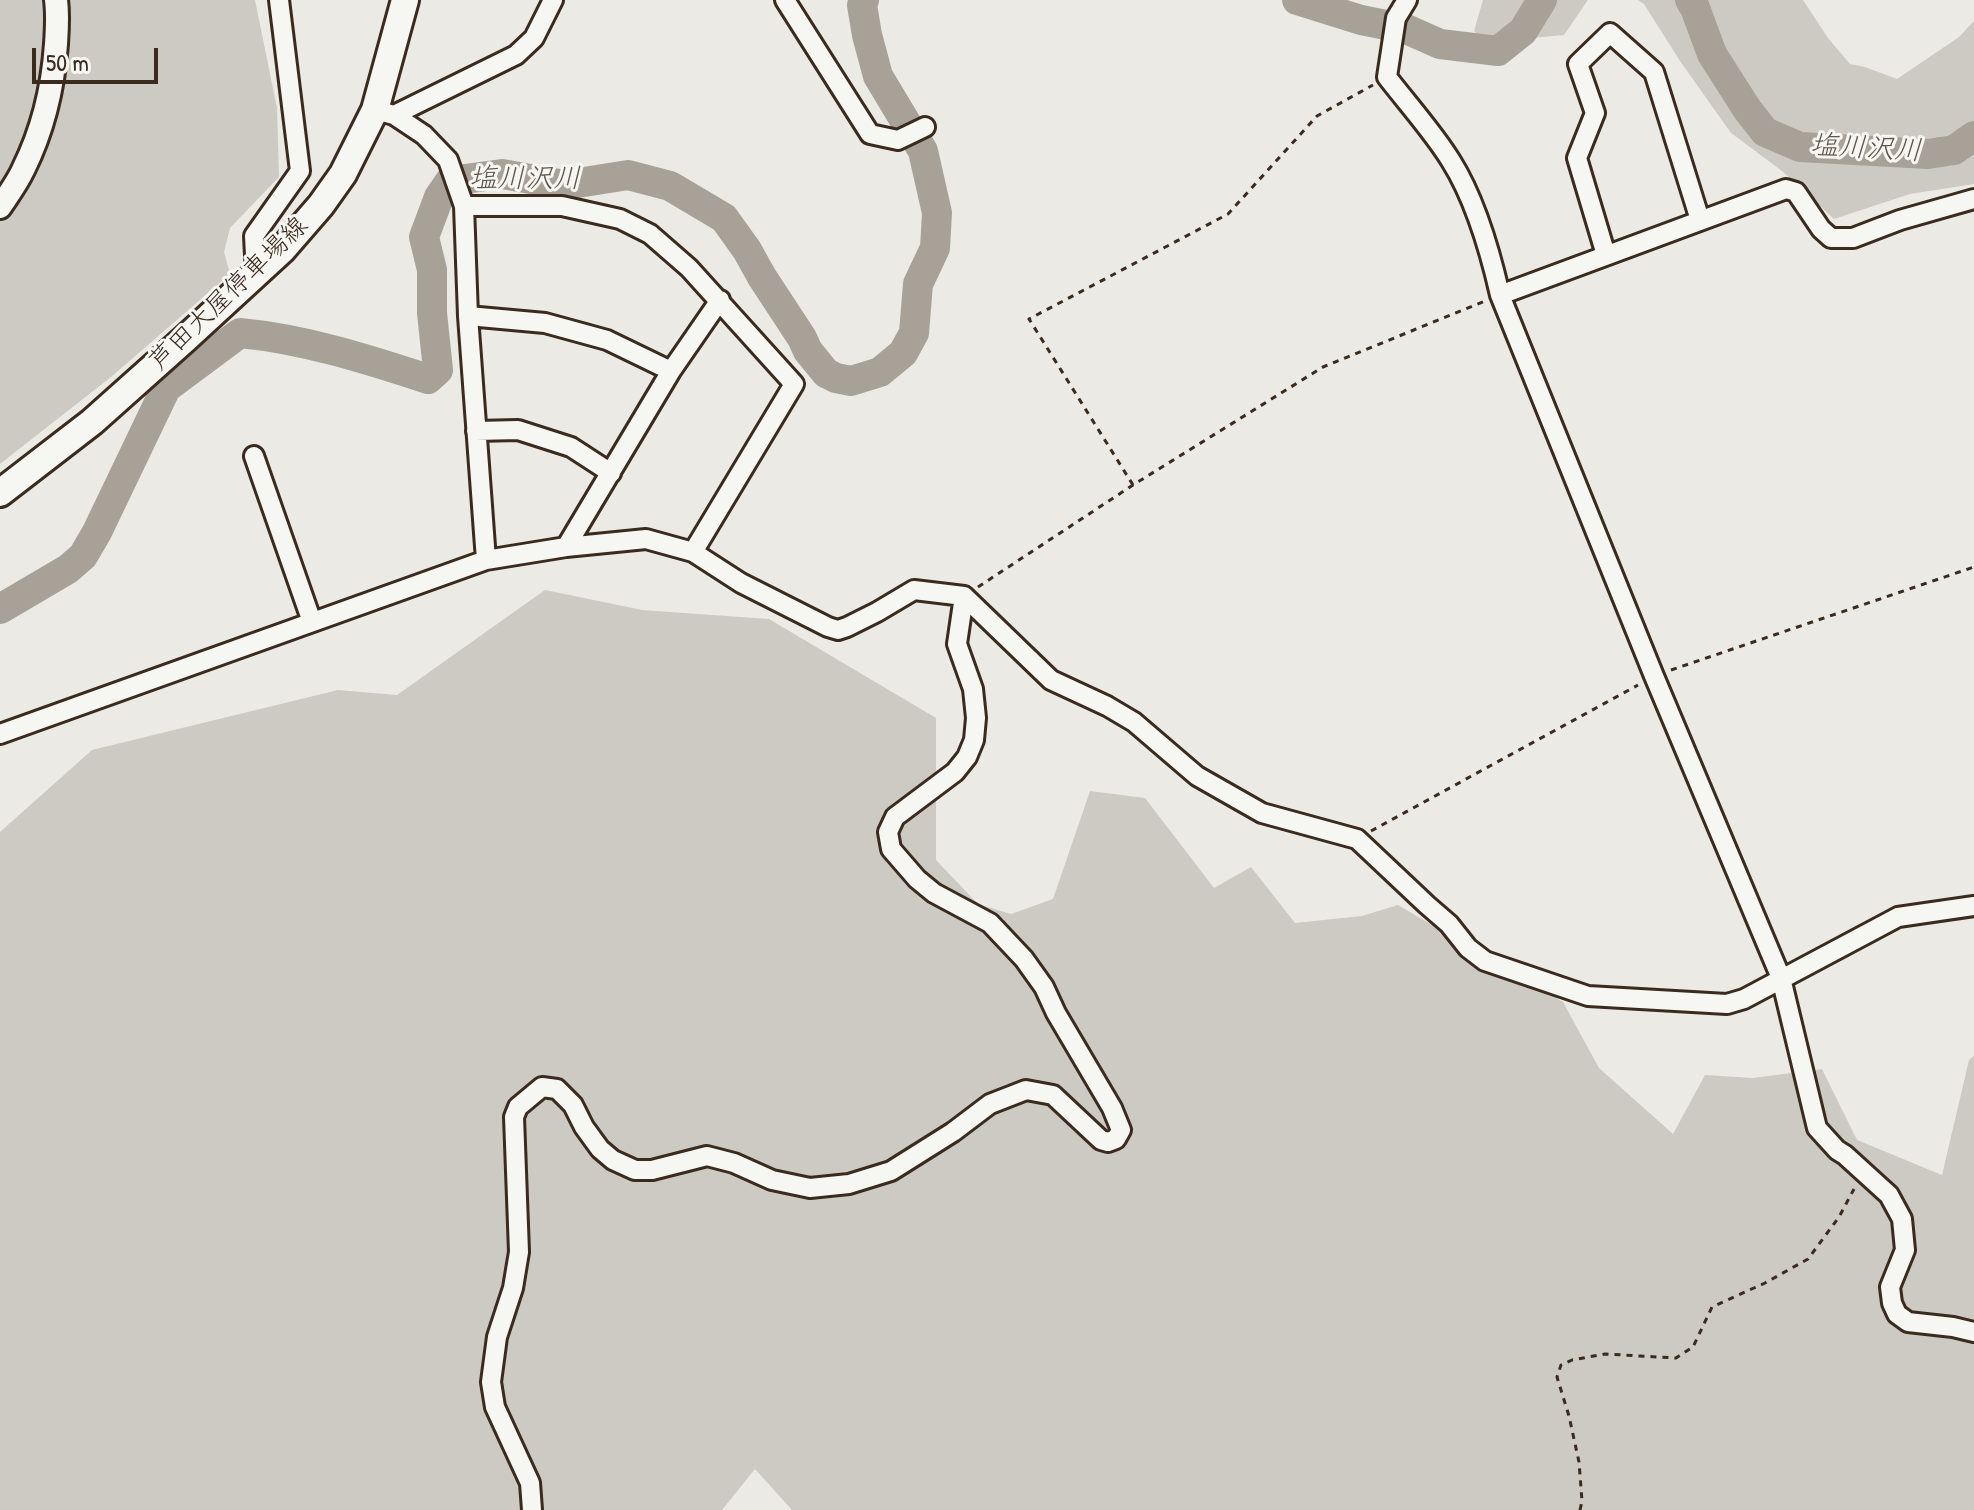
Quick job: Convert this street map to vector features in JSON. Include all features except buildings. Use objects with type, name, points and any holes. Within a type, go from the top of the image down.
[{"type":"main road","name":"芦田大屋停車場線","points":[[0,493],[92,422],[282,250],[321,205],[385,113],[405,0]]},
{"type":"street","points":[[0,207],[23,172],[50,96],[55,65],[56,0]]},
{"type":"street","points":[[256,274],[254,236],[300,171],[279,0]]},
{"type":"street","points":[[385,113],[516,55],[534,38],[553,0]]},
{"type":"street","points":[[785,0],[870,134],[898,140],[925,127]]},
{"type":"street","points":[[1407,0],[1396,18],[1387,77],[1451,161],[1471,201],[1500,295],[1654,676],[1781,978],[1817,1128],[1837,1150],[1889,1195],[1902,1219],[1905,1250],[1890,1287],[1897,1314],[1908,1322],[1974,1332]]},
{"type":"street","points":[[1606,255],[1577,158],[1595,113],[1578,64],[1610,33],[1654,72],[1700,220]]},
{"type":"street","points":[[385,113],[424,135],[448,160],[464,206],[468,316],[486,560]]},
{"type":"street","points":[[1500,295],[1786,189],[1796,192],[1821,229],[1831,238],[1853,238],[1900,220],[1974,199]]},
{"type":"street","points":[[464,206],[562,206],[620,219],[650,234],[720,300],[794,384],[693,552]]},
{"type":"street","points":[[566,547],[671,371],[720,300]]},
{"type":"street","points":[[468,316],[545,323],[607,340],[671,371]]},
{"type":"street","points":[[476,431],[518,430],[571,447],[611,473]]},
{"type":"street","points":[[254,456],[312,622]]},
{"type":"street","points":[[0,734],[486,560],[566,547],[646,539],[693,552],[741,583],[838,630],[914,590],[964,596],[1051,680],[1134,722],[1197,776],[1262,813],[1357,839],[1485,961],[1588,996],[1727,1004],[1744,999],[1898,917],[1974,906]]},
{"type":"street","points":[[532,1510],[530,1483],[495,1407],[491,1382],[497,1337],[513,1288],[519,1252],[514,1117],[518,1107],[542,1087],[557,1089],[573,1105],[600,1149],[613,1160],[635,1170],[652,1170],[707,1156],[734,1163],[772,1180],[810,1188],[849,1184],[891,1171],[953,1132],[990,1104],[1026,1090],[1053,1095],[1101,1140],[1108,1142],[1116,1139],[1121,1130],[1112,1108],[1044,987],[1024,959],[990,923],[934,893],[917,879],[891,849],[888,832],[895,817],[955,772],[967,757],[974,740],[976,718],[973,689],[957,644],[964,596]]},
{"type":"path","points":[[1133,485],[1029,319],[1228,214],[1317,116],[1387,77]]},
{"type":"path","points":[[964,596],[1133,485],[1323,367],[1500,295]]},
{"type":"path","points":[[1580,1510],[1579,1462],[1557,1377],[1561,1365],[1605,1354],[1676,1358],[1693,1347],[1712,1307],[1808,1259],[1839,1217],[1864,1171]]},
{"type":"shaded area","points":[[0,0],[255,0],[277,108],[279,177],[230,228],[224,252],[230,274],[111,377],[0,464]]},
{"type":"shaded area","points":[[1483,0],[1588,0],[1564,35],[1486,42],[1474,31]]},
{"type":"shaded area","points":[[1638,0],[1803,0],[1850,64],[1897,79],[1959,37],[1974,21],[1974,184],[1910,194],[1834,219],[1782,171],[1731,133],[1644,4]]},
{"type":"shaded area","points":[[545,590],[642,610],[769,619],[936,718],[936,860],[978,904],[1011,914],[1053,899],[1090,791],[1145,798],[1214,888],[1251,867],[1295,923],[1362,916],[1398,905],[1563,1002],[1599,1068],[1673,1134],[1705,1075],[1753,1078],[1822,1069],[1857,1140],[1942,1175],[1969,1060],[1974,1056],[1974,1510],[792,1510],[755,1469],[722,1510],[0,1510],[0,832],[92,750],[338,690],[397,695]]},
{"type":"waterway","name":"塩川沢川","points":[[0,609],[68,569],[83,556],[166,388],[240,333],[312,345],[428,379],[438,370],[432,313],[432,270],[424,237],[439,197],[450,181],[502,174],[565,185],[628,175],[670,186],[724,218],[808,351],[826,373],[851,381],[880,372],[903,353],[914,333],[918,284],[935,248],[937,213],[923,151],[878,76],[867,35],[862,5],[864,0]]},
{"type":"waterway","name":"塩川沢川","points":[[1297,0],[1361,20],[1406,29],[1440,44],[1498,51],[1523,31],[1542,0]]},
{"type":"waterway","name":"塩川沢川","points":[[1690,0],[1712,54],[1765,132],[1800,147],[1928,154],[1954,150],[1974,136]]}]
